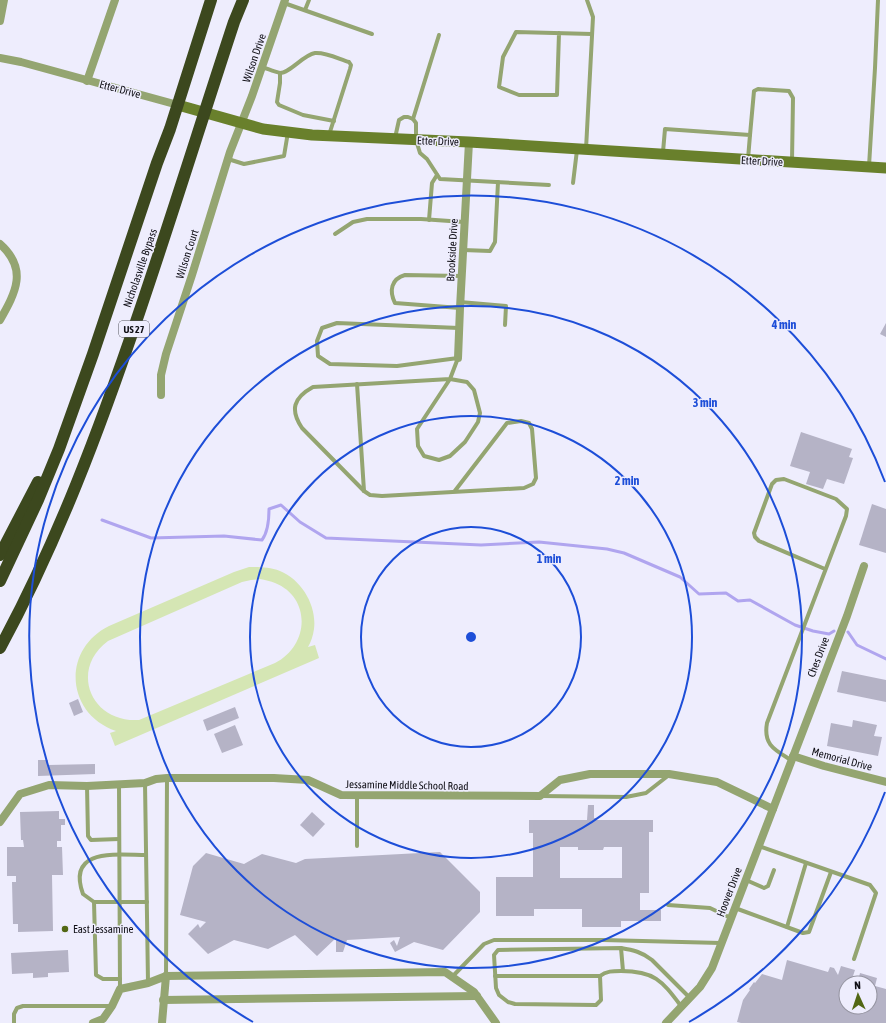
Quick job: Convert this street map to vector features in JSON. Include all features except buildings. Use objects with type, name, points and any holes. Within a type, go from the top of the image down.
[{"type":"highway","name":"Nicholasville Bypass","points":[[0,581],[38,500],[72,411],[178,104],[211,0]]},
{"type":"highway","name":"Nicholasville Bypass","points":[[0,648],[46,556],[89,453],[166,234],[204,113],[242,0]]},
{"type":"highway","points":[[0,555],[50,458],[72,411]]},
{"type":"street","points":[[0,21],[4,0]]},
{"type":"street","points":[[87,81],[115,0]]},
{"type":"street","name":"Wilson Drive","points":[[242,123],[284,1]]},
{"type":"street","name":"Etter Drive","points":[[0,58],[21,62],[87,81],[178,104],[204,113],[263,129],[329,136],[469,142],[886,168]]},
{"type":"street","name":"Wilson Court","points":[[161,395],[162,376],[166,354],[228,159],[242,123]]},
{"type":"street","name":"Brookside Drive","points":[[458,358],[462,250],[469,142]]},
{"type":"street","points":[[0,244],[12,258],[17,273],[15,290],[0,320]]},
{"type":"street","name":"Ches Drive","points":[[792,758],[864,566]]},
{"type":"street","name":"Memorial Drive","points":[[792,758],[886,782]]},
{"type":"street","name":"Hoover Drive","points":[[666,1023],[691,998],[707,978],[722,943],[792,758]]},
{"type":"street","points":[[540,796],[560,780],[590,774],[669,774],[717,782],[773,809]]},
{"type":"street","name":"Jessamine Middle School Road","points":[[0,822],[20,794],[49,785],[87,786],[146,783],[156,779],[167,778],[274,778],[308,780],[341,795],[357,796],[540,796]]},
{"type":"street","points":[[93,1023],[103,1019],[112,1006],[120,989],[148,983],[166,976],[445,972],[474,992],[496,1023]]},
{"type":"street","points":[[162,1023],[166,976]]},
{"type":"street","points":[[163,1000],[477,996]]},
{"type":"lane","points":[[305,10],[309,0]]},
{"type":"lane","points":[[574,183],[582,149],[592,34],[593,17],[587,0]]},
{"type":"lane","points":[[869,167],[878,0]]},
{"type":"lane","points":[[284,1],[372,34]]},
{"type":"lane","points":[[559,33],[557,95],[519,95],[500,87],[503,57],[516,32],[559,33],[592,34]]},
{"type":"lane","points":[[413,120],[439,35]]},
{"type":"lane","points":[[262,67],[280,73],[286,71],[307,56],[315,53],[349,62],[351,65],[350,69],[329,136]]},
{"type":"lane","points":[[280,73],[277,102],[303,115],[334,121]]},
{"type":"lane","points":[[748,160],[754,91],[758,89],[789,91],[793,98],[792,162]]},
{"type":"lane","points":[[395,139],[399,120],[404,117],[408,117],[413,120],[416,124],[416,140],[420,153],[428,159],[440,179],[549,185]]},
{"type":"lane","points":[[663,154],[665,129],[750,135]]},
{"type":"lane","points":[[228,159],[244,164],[284,156],[288,132]]},
{"type":"lane","points":[[429,220],[432,182],[437,176]]},
{"type":"lane","points":[[462,250],[490,251],[495,242],[498,182]]},
{"type":"lane","points":[[335,234],[353,222],[367,219],[464,222]]},
{"type":"lane","points":[[461,276],[405,275],[398,277],[394,281],[392,289],[393,298],[395,303],[506,306],[505,325]]},
{"type":"lane","points":[[454,492],[507,423],[521,421],[529,424],[532,429],[536,478],[533,484],[524,488],[454,492],[382,496],[370,495],[364,491],[302,428],[296,419],[294,408],[297,400],[303,392],[312,387],[450,379],[466,382],[474,390],[480,413],[478,422],[465,442],[450,456],[439,460],[424,456],[418,446],[417,429],[450,379],[458,358],[397,366],[330,364],[318,356],[317,340],[322,328],[337,322],[459,328]]},
{"type":"lane","points":[[357,384],[364,491]]},
{"type":"lane","points":[[792,758],[770,746],[766,729],[846,516],[847,509],[836,498],[784,479],[776,480],[772,484],[754,533],[755,537],[759,541],[826,569]]},
{"type":"lane","points":[[540,796],[626,797],[646,793],[669,774]]},
{"type":"lane","points":[[166,976],[167,778]]},
{"type":"lane","points":[[146,783],[148,983]]},
{"type":"lane","points":[[118,784],[120,989]]},
{"type":"lane","points":[[87,786],[88,836],[91,840],[119,839]]},
{"type":"lane","points":[[357,796],[357,846]]},
{"type":"lane","points":[[759,846],[870,885],[876,893],[854,959]]},
{"type":"lane","points":[[146,855],[119,855],[91,858],[84,864],[80,876],[83,894],[94,902],[147,902]]},
{"type":"lane","points":[[786,927],[806,863]]},
{"type":"lane","points":[[746,880],[764,888],[768,886],[774,870]]},
{"type":"lane","points":[[735,908],[803,933],[809,932],[831,872]]},
{"type":"lane","points":[[94,902],[96,975],[103,979],[120,979]]},
{"type":"lane","points":[[668,905],[710,908],[731,918]]},
{"type":"lane","points":[[452,977],[484,944],[494,940],[603,940],[722,943]]},
{"type":"lane","points":[[600,976],[601,1000],[596,1005],[515,1004],[508,1002],[499,995],[496,988],[494,955],[498,950],[621,948],[634,950],[645,955],[691,998]]},
{"type":"lane","points":[[621,948],[623,971]]},
{"type":"lane","points":[[495,976],[600,976],[604,972],[644,972],[653,976],[666,986],[682,1007]]},
{"type":"lane","points":[[14,1023],[14,1014],[17,1008],[23,1006],[112,1006]]},
{"type":"green space","points":[[249,567],[269,568],[288,575],[301,587],[310,603],[314,620],[312,639],[308,647],[315,645],[319,658],[115,746],[110,733],[116,731],[99,723],[87,711],[79,697],[76,681],[77,665],[83,650],[93,637],[109,626],[234,572]],"holes":[[[260,579],[273,582],[287,590],[295,599],[300,610],[302,622],[300,634],[295,645],[286,655],[275,663],[139,720],[122,719],[108,713],[98,704],[91,692],[88,680],[90,666],[96,653],[108,641],[242,582]]]},
{"type":"waterway","points":[[102,520],[151,538],[224,536],[262,540],[267,529],[269,509],[281,505],[300,522],[326,538],[481,545],[539,542],[607,549],[624,553],[680,577],[699,594],[726,593],[738,601],[750,600],[795,625],[829,634],[834,631]]},
{"type":"waterway","points":[[848,632],[857,645],[886,659]]},
{"type":"place","name":"East Jessamine","points":[[65,929]]}]
